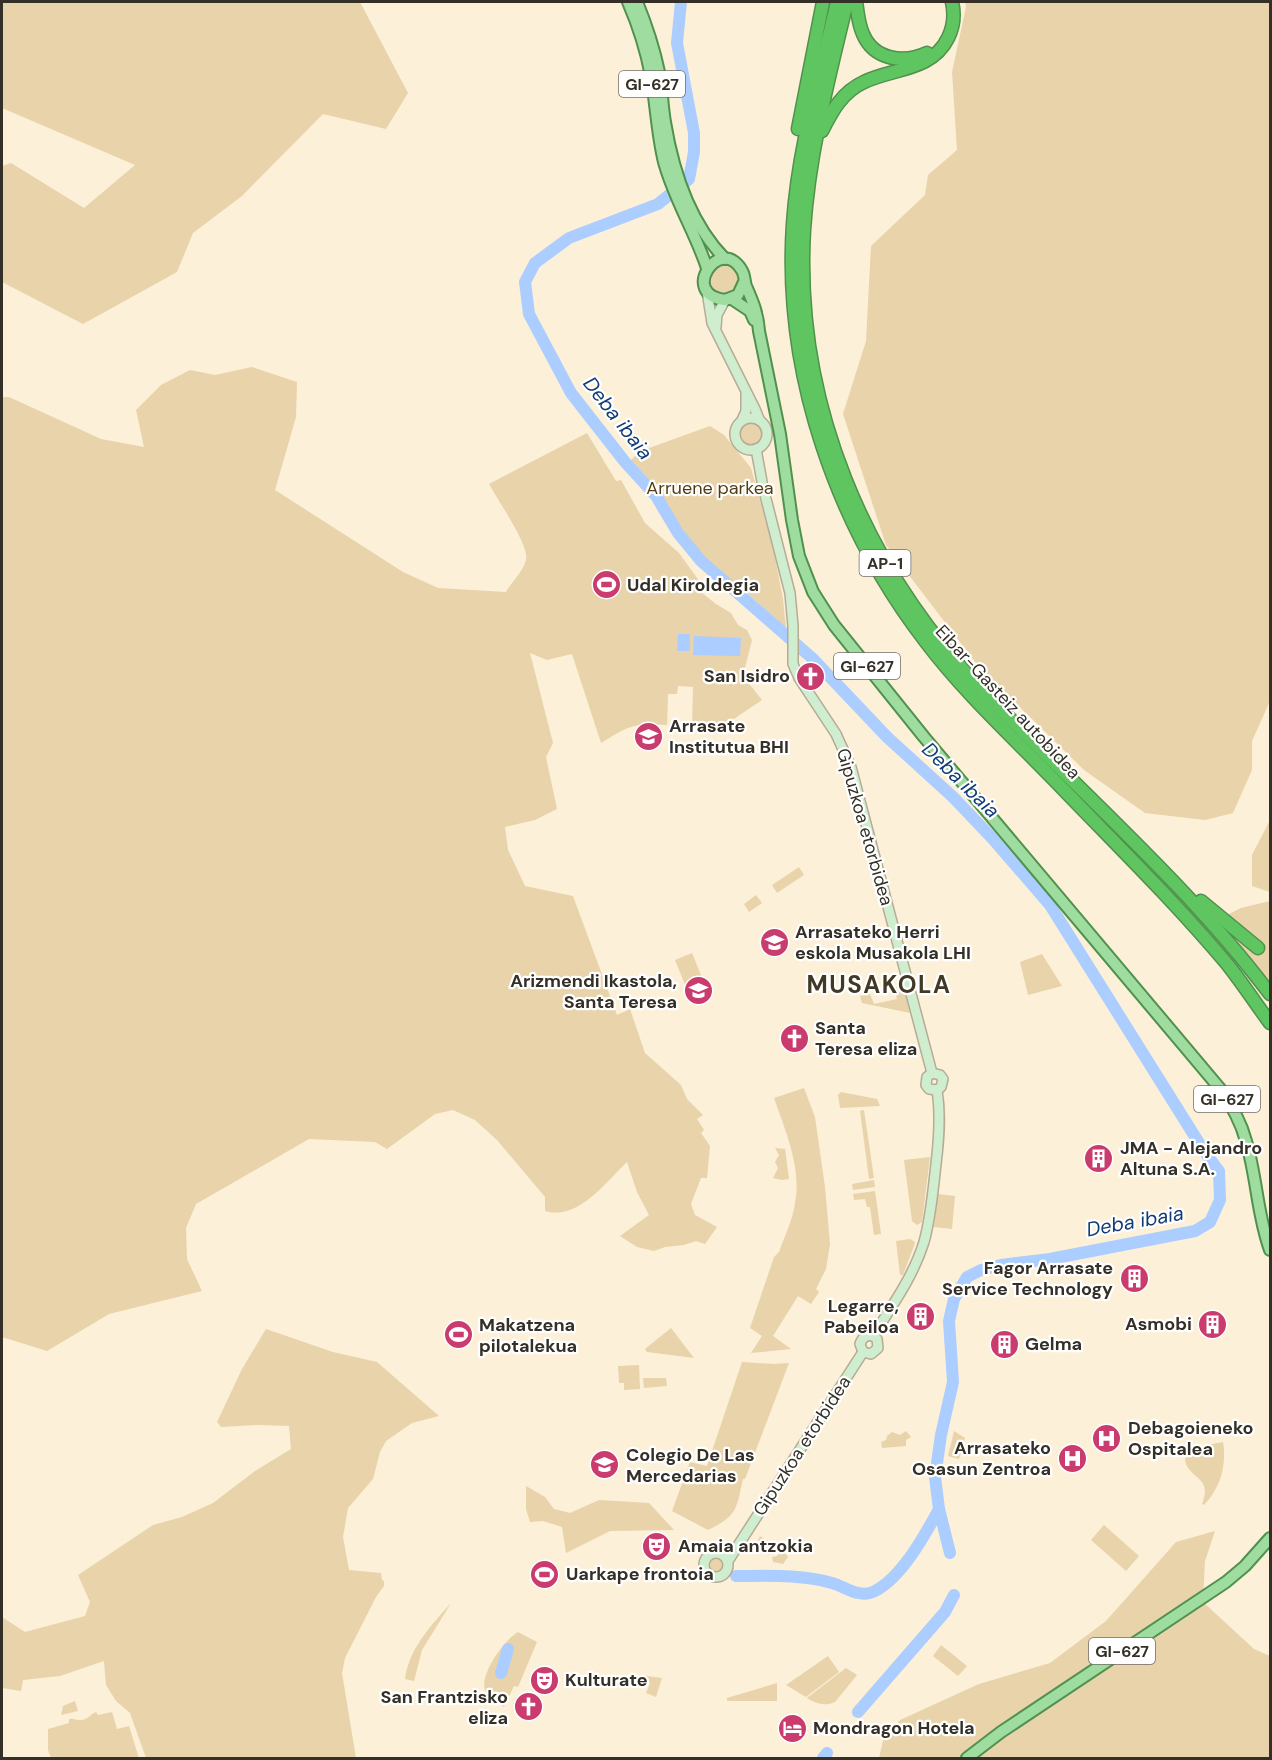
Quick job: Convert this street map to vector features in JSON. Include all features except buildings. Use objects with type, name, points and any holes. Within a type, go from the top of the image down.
[{"type":"highway","points":[[792,268],[789,241],[792,174],[803,101],[823,2]]},
{"type":"highway","name":"Eibar-Gasteiz autobidea","points":[[837,2],[807,124],[797,182],[792,268],[800,348],[808,395],[821,442],[851,520],[878,572],[903,612],[949,670],[1188,919],[1230,968],[1270,1023]]},
{"type":"highway","name":"Eibar-Gasteiz autobidea","points":[[848,2],[818,124],[804,230],[803,270],[809,344],[830,438],[844,478],[886,566],[911,604],[955,660],[1020,729],[1175,883],[1241,955],[1270,994]]},
{"type":"highway","points":[[856,2],[864,37],[872,47],[882,55],[904,60],[927,53],[942,36],[947,16],[944,2]]},
{"type":"highway","points":[[815,146],[832,110],[852,90],[864,82],[912,68],[937,54],[945,45],[953,25],[952,2]]},
{"type":"highway","points":[[1175,883],[1258,948]]},
{"type":"main road","name":"GI-627","points":[[628,2],[651,75],[660,141],[707,268],[704,280],[707,291],[715,298],[728,299],[750,311],[759,331]]},
{"type":"main road","name":"GI-627","points":[[637,2],[646,24],[657,65],[671,168]]},
{"type":"main road","name":"GI-627","points":[[683,202],[705,235],[725,259],[740,267],[758,316],[780,434],[799,556],[813,592],[834,625],[924,737],[1222,1091],[1237,1116],[1247,1142],[1260,1212],[1270,1250]]},
{"type":"main road","points":[[707,268],[718,260],[725,259]]},
{"type":"main road","points":[[728,299],[738,295],[744,282]]},
{"type":"main road","name":"GI-627","points":[[967,1758],[1001,1732],[1226,1582],[1245,1566],[1270,1538]]},
{"type":"street","points":[[707,291],[712,323],[759,419]]},
{"type":"street","points":[[716,329],[717,315],[728,299]]},
{"type":"street","points":[[746,394],[746,411],[735,431],[738,443],[743,447],[756,449]]},
{"type":"street","points":[[742,420],[751,417],[759,419]]},
{"type":"street","name":"Gipuzkoa etorbidea","points":[[724,1558],[740,1541],[863,1352],[872,1354],[878,1348],[877,1340],[873,1336],[907,1282],[926,1234],[939,1137],[940,1108],[937,1090],[943,1085],[943,1079],[932,1073],[851,767],[836,734],[796,672],[790,593],[763,488],[756,449],[764,442],[767,433],[764,424],[759,419]]},
{"type":"green space","points":[[2,2],[360,2],[408,93],[386,129],[323,114],[242,196],[193,233],[177,272],[83,324],[2,282],[2,166],[11,163],[84,208],[135,165],[2,108]]},
{"type":"green space","points":[[965,2],[1270,2],[1270,701],[1252,741],[1252,770],[1233,813],[1205,820],[1145,813],[1084,770],[979,667],[886,545],[843,414],[866,341],[871,246],[925,195],[928,175],[957,150],[952,72],[966,7]]},
{"type":"green space","points":[[728,263],[741,274],[738,291],[723,298],[709,289],[709,272],[717,264]]},
{"type":"green space","points":[[252,367],[297,382],[296,417],[275,490],[403,572],[438,588],[506,592],[522,569],[526,553],[518,534],[489,484],[587,433],[616,481],[621,480],[645,523],[679,553],[705,589],[702,593],[731,613],[738,625],[747,630],[752,640],[743,676],[762,700],[716,731],[692,727],[693,687],[678,686],[677,694],[668,694],[667,725],[632,726],[601,743],[572,654],[547,660],[530,653],[553,743],[546,757],[557,809],[535,820],[505,827],[508,850],[525,886],[573,896],[617,1015],[630,1009],[645,1053],[681,1085],[687,1099],[703,1115],[697,1119],[704,1130],[701,1133],[710,1146],[707,1178],[701,1178],[691,1204],[695,1215],[717,1227],[705,1244],[696,1241],[654,1251],[637,1247],[620,1236],[649,1215],[637,1192],[627,1162],[601,1189],[580,1205],[557,1213],[545,1211],[545,1197],[497,1140],[475,1120],[453,1110],[435,1114],[387,1149],[375,1142],[309,1139],[196,1204],[186,1228],[187,1259],[202,1291],[109,1314],[47,1351],[2,1337],[2,397],[9,397],[101,439],[144,447],[136,410],[161,385],[190,370],[215,375]]},
{"type":"green space","points":[[752,423],[760,426],[763,434],[760,442],[752,445],[744,442],[741,434],[744,426]]},
{"type":"green space","name":"Arruene parkea","points":[[710,426],[724,435],[751,468],[773,547],[786,628],[744,590],[703,559],[646,476],[631,460],[641,451]]},
{"type":"green space","points":[[1270,820],[1270,892],[1252,886],[1252,855]]},
{"type":"green space","points":[[799,867],[804,875],[777,893],[772,885]]},
{"type":"green space","points":[[756,895],[762,903],[749,912],[744,904]]},
{"type":"green space","points":[[1270,901],[1270,984],[1217,920],[1241,908]]},
{"type":"green space","points":[[692,953],[705,985],[688,992],[675,960]]},
{"type":"green space","points":[[1042,954],[1062,986],[1028,995],[1020,962]]},
{"type":"green space","points":[[903,984],[910,1013],[862,1003],[860,996],[870,994],[874,1004],[897,999],[894,988]]},
{"type":"green space","points":[[804,1088],[815,1117],[825,1187],[830,1244],[826,1269],[816,1289],[819,1292],[811,1304],[798,1296],[773,1336],[791,1349],[751,1353],[762,1336],[750,1328],[774,1257],[779,1252],[790,1222],[797,1190],[791,1149],[774,1098]]},
{"type":"green space","points":[[841,1092],[877,1099],[880,1106],[840,1108],[838,1095]]},
{"type":"green space","points":[[864,1110],[874,1178],[869,1179],[860,1111]]},
{"type":"green space","points":[[775,1148],[785,1149],[789,1179],[773,1178],[778,1168],[775,1162],[779,1155]]},
{"type":"green space","points":[[930,1157],[922,1222],[917,1225],[912,1221],[904,1160]]},
{"type":"green space","points":[[874,1180],[875,1187],[853,1190],[852,1184]]},
{"type":"green space","points":[[875,1191],[881,1234],[874,1235],[870,1207],[867,1207],[865,1199],[854,1200],[853,1194]]},
{"type":"green space","points":[[938,1194],[955,1196],[952,1229],[934,1227]]},
{"type":"green space","points":[[910,1239],[915,1242],[914,1246],[903,1275],[900,1275],[896,1241]]},
{"type":"green space","points":[[671,1328],[694,1358],[647,1352],[645,1349]]},
{"type":"green space","points":[[266,1329],[333,1352],[377,1362],[439,1416],[412,1423],[386,1441],[380,1452],[373,1479],[348,1508],[343,1537],[349,1570],[381,1573],[384,1581],[384,1586],[345,1658],[342,1673],[356,1758],[146,1758],[130,1713],[116,1701],[106,1685],[104,1661],[60,1676],[23,1680],[21,1691],[2,1688],[2,1617],[25,1632],[85,1616],[90,1602],[78,1575],[153,1525],[182,1517],[213,1503],[255,1471],[291,1449],[289,1426],[221,1427],[217,1422],[242,1369]]},
{"type":"green space","points":[[742,1362],[789,1363],[745,1479],[743,1479],[737,1505],[725,1520],[708,1530],[672,1511],[690,1462],[707,1466]]},
{"type":"green space","points":[[639,1365],[640,1389],[624,1390],[624,1383],[619,1383],[618,1366]]},
{"type":"green space","points":[[643,1378],[666,1378],[667,1386],[644,1388]]},
{"type":"green space","points":[[906,1431],[911,1437],[906,1440],[906,1446],[882,1448],[881,1442],[886,1440],[892,1432],[900,1435]]},
{"type":"green space","points":[[954,1431],[965,1438],[959,1459],[948,1456]]},
{"type":"green space","points":[[1223,1442],[1224,1460],[1221,1476],[1204,1505],[1202,1504],[1205,1488],[1190,1470],[1185,1459],[1192,1451]]},
{"type":"green space","points":[[526,1486],[545,1497],[554,1509],[570,1513],[599,1500],[649,1503],[674,1530],[610,1531],[566,1553],[562,1527],[543,1521],[530,1522],[526,1509]]},
{"type":"green space","points":[[1104,1525],[1139,1556],[1126,1571],[1091,1540]]},
{"type":"green space","points":[[1215,1531],[1205,1561],[1203,1602],[1254,1649],[1270,1656],[1270,1758],[879,1758],[883,1741],[900,1720],[979,1684],[1050,1663],[1106,1621],[1176,1542]]},
{"type":"green space","points":[[760,1536],[778,1548],[769,1555],[761,1552],[757,1543]]},
{"type":"green space","points":[[782,1550],[788,1557],[783,1564],[773,1562],[772,1557],[777,1556]]},
{"type":"green space","points":[[714,1557],[720,1557],[725,1565],[723,1571],[714,1573],[709,1568],[709,1562]]},
{"type":"green space","points":[[451,1603],[422,1650],[414,1681],[405,1679],[416,1647]]},
{"type":"green space","points":[[518,1632],[537,1642],[518,1687],[514,1686],[504,1707],[487,1694],[484,1685],[485,1677],[500,1650]]},
{"type":"green space","points":[[941,1645],[967,1666],[958,1676],[933,1656]]},
{"type":"green space","points":[[828,1656],[839,1672],[806,1697],[786,1685]]},
{"type":"green space","points":[[846,1668],[857,1675],[835,1702],[820,1704],[807,1698]]},
{"type":"green space","points":[[640,1675],[662,1678],[656,1697],[646,1693],[650,1683],[635,1680]]},
{"type":"green space","points":[[777,1683],[777,1701],[727,1701],[727,1698]]},
{"type":"green space","points":[[75,1701],[78,1711],[61,1715],[63,1706]]},
{"type":"green space","points":[[96,1712],[98,1715],[112,1712],[117,1729],[129,1726],[139,1758],[51,1758],[48,1750],[48,1729],[69,1723],[69,1719],[84,1719]]},
{"type":"water","points":[[678,634],[690,634],[690,651],[677,651]]},
{"type":"water","points":[[694,636],[741,638],[740,656],[693,655]]},
{"type":"waterway","name":"Deba ibaia","points":[[681,2],[677,43],[694,133],[694,152],[689,179],[658,204],[569,238],[535,263],[525,282],[529,314],[571,393],[625,462],[656,496],[678,533],[701,561],[812,658],[887,737],[953,797],[1050,905],[1204,1151],[1219,1171],[1220,1200],[1210,1222],[1195,1231],[1050,1259],[1001,1265],[981,1270],[967,1277],[954,1299],[949,1321],[953,1382],[941,1435],[935,1477],[939,1509],[950,1553]]},
{"type":"waterway","points":[[736,1576],[808,1578],[832,1583],[853,1592],[869,1593],[885,1585],[903,1566],[920,1543],[939,1509]]},
{"type":"waterway","name":"Deba ibaia","points":[[858,1712],[945,1612],[954,1595]]},
{"type":"waterway","points":[[501,1673],[508,1649]]},
{"type":"waterway","name":"Deba ibaia","points":[[823,1758],[827,1753]]},
{"type":"place","name":"Udal Kiroldegia","points":[[606,585]]},
{"type":"place","name":"San Isidro","points":[[811,676]]},
{"type":"place","name":"Arrasate Institutua BHI","points":[[648,736]]},
{"type":"place","name":"Arrasateko Herri eskola Musakola LHI","points":[[774,942]]},
{"type":"place","name":"Arizmendi Ikastola, Santa Teresa","points":[[698,991]]},
{"type":"place","name":"Santa Teresa eliza","points":[[794,1038]]},
{"type":"place","name":"JMA - Alejandro Altuna S.A.","points":[[1099,1158]]},
{"type":"place","name":"Fagor Arrasate Service Technology","points":[[1134,1278]]},
{"type":"place","name":"Legarre, Pabeiloa","points":[[920,1316]]},
{"type":"place","name":"Asmobi","points":[[1213,1324]]},
{"type":"place","name":"Makatzena pilotalekua","points":[[458,1335]]},
{"type":"place","name":"Gelma","points":[[1004,1344]]},
{"type":"place","name":"Debagoieneko Ospitalea","points":[[1107,1438]]},
{"type":"place","name":"Arrasateko Osasun Zentroa","points":[[1072,1458]]},
{"type":"place","name":"Colegio De Las Mercedarias","points":[[605,1465]]},
{"type":"place","name":"Amaia antzokia","points":[[657,1546]]},
{"type":"place","name":"Uarkape frontoia","points":[[545,1574]]},
{"type":"place","name":"Kulturate","points":[[544,1680]]},
{"type":"place","name":"San Frantzisko eliza","points":[[529,1707]]},
{"type":"place","name":"Mondragon Hotela","points":[[792,1728]]},
{"type":"district","name":"MUSAKOLA","points":[[879,985]]}]
